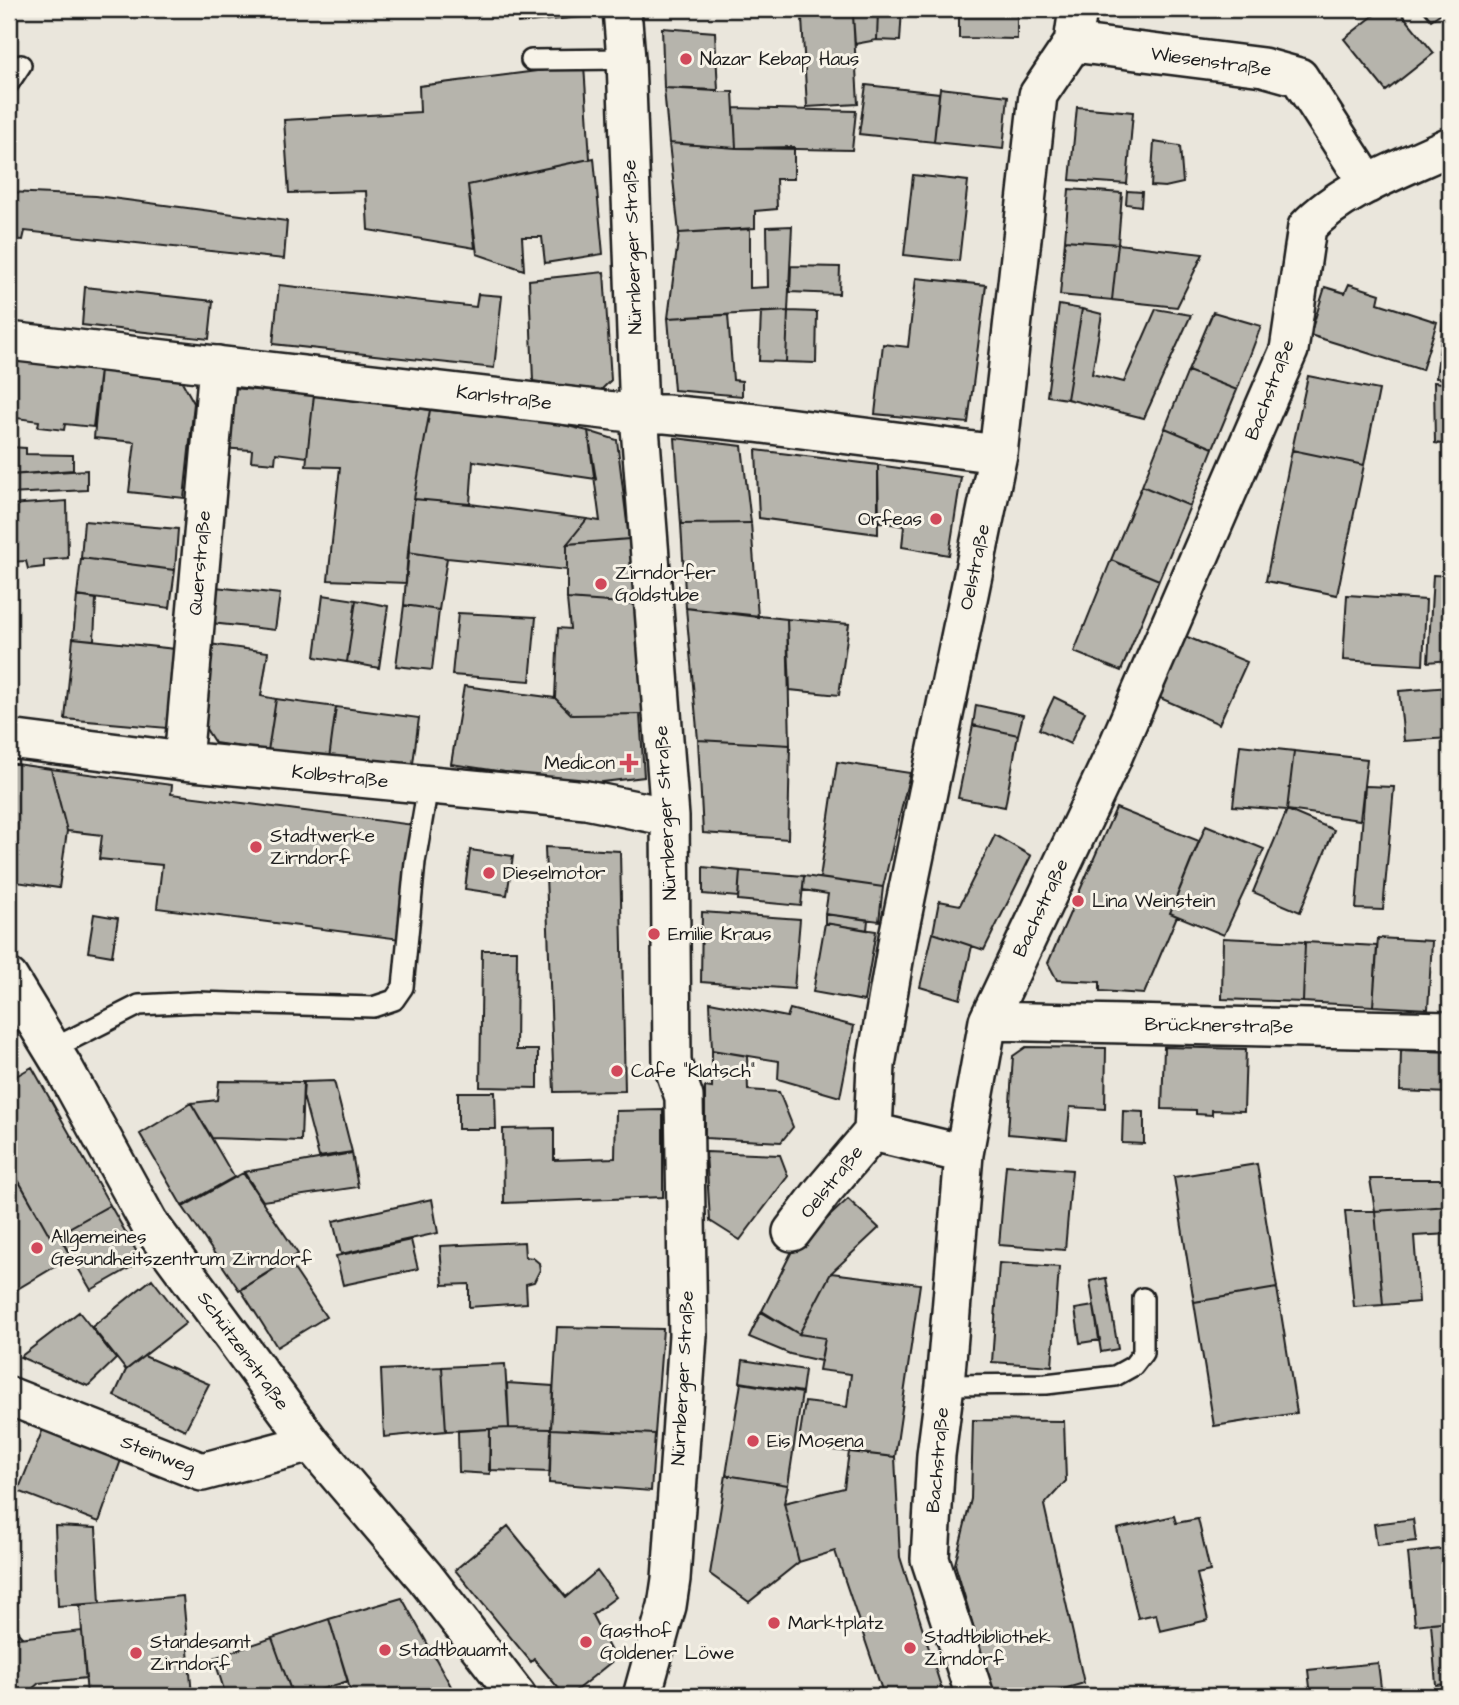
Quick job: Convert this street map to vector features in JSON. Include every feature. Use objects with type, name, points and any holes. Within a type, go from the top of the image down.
[{"type":"street","name":"Nürnberger Straße","points":[[622,9],[639,414],[670,817],[672,1063],[684,1097],[688,1335],[671,1579],[667,1606],[642,1696]]},
{"type":"street","name":"Wiesenstraße","points":[[1076,26],[1299,77],[1368,184]]},
{"type":"street","name":"Oelstraße","points":[[792,1232],[873,1132],[876,1065],[899,932],[998,454],[1038,95],[1076,26]]},
{"type":"street","points":[[1368,184],[1450,146]]},
{"type":"street","name":"Bachstraße","points":[[975,1696],[930,1559],[936,1455],[945,1385],[964,1154],[988,1021],[1112,759],[1289,350],[1307,227],[1318,214],[1368,184]]},
{"type":"street","name":"Karlstraße","points":[[9,341],[639,414],[755,423],[998,454]]},
{"type":"street","name":"Querstraße","points":[[183,761],[218,365]]},
{"type":"street","name":"Kolbstraße","points":[[9,738],[183,761],[586,800],[670,817]]},
{"type":"street","name":"Schützenstraße","points":[[9,978],[52,1049],[149,1223],[311,1443],[425,1577],[517,1696]]},
{"type":"street","name":"Brücknerstraße","points":[[988,1021],[1450,1031]]},
{"type":"street","name":"Oelstraße","points":[[873,1132],[964,1154]]},
{"type":"street","name":"Steinweg","points":[[9,1396],[202,1472],[311,1443]]},
{"type":"lane","points":[[531,60],[626,59]]},
{"type":"lane","points":[[9,83],[21,65]]},
{"type":"lane","points":[[52,1049],[139,1005],[198,1002],[373,1007],[394,1000],[403,987],[415,862],[428,786]]},
{"type":"lane","points":[[945,1385],[1046,1384],[1115,1376],[1133,1366],[1143,1353],[1143,1298]]},
{"type":"building","points":[[516,9],[581,9],[581,17],[518,23]]},
{"type":"building","points":[[878,9],[902,9],[900,41],[877,40]]},
{"type":"building","points":[[959,9],[1017,9],[1017,39],[959,38]]},
{"type":"building","points":[[1382,9],[1398,9],[1434,53],[1386,91],[1344,39]]},
{"type":"building","points":[[1422,9],[1447,9],[1431,20]]},
{"type":"building","points":[[878,11],[877,40],[855,44],[853,15]]},
{"type":"building","points":[[853,15],[858,104],[807,107],[802,18]]},
{"type":"building","points":[[662,28],[715,32],[718,90],[664,88]]},
{"type":"building","points":[[584,65],[590,159],[468,185],[475,248],[368,230],[366,191],[289,193],[284,120],[420,112],[419,86]]},
{"type":"building","points":[[866,85],[939,93],[934,142],[859,134]]},
{"type":"building","points":[[664,88],[733,92],[736,148],[669,143]]},
{"type":"building","points":[[940,88],[1008,96],[1003,149],[934,142]]},
{"type":"building","points":[[1077,107],[1133,112],[1127,184],[1070,180]]},
{"type":"building","points":[[734,108],[856,111],[852,150],[736,148]]},
{"type":"building","points":[[1154,142],[1180,146],[1183,183],[1165,187],[1151,186]]},
{"type":"building","points":[[669,143],[736,148],[794,147],[794,179],[776,179],[777,209],[755,211],[755,228],[679,233]]},
{"type":"building","points":[[594,158],[603,254],[545,263],[542,237],[522,237],[524,270],[477,254],[468,185]]},
{"type":"building","points":[[913,175],[968,181],[959,261],[904,255]]},
{"type":"building","points":[[1450,180],[1450,200],[1442,183]]},
{"type":"building","points":[[1069,189],[1122,193],[1118,244],[1065,240]]},
{"type":"building","points":[[1127,191],[1142,192],[1141,206],[1126,204]]},
{"type":"building","points":[[9,192],[96,196],[287,221],[284,259],[25,231],[23,240],[9,239]]},
{"type":"building","points":[[792,226],[788,311],[668,318],[679,233],[750,229],[750,288],[768,287],[767,227]]},
{"type":"building","points":[[1065,240],[1118,244],[1112,300],[1060,295]]},
{"type":"building","points":[[1118,244],[1203,254],[1177,307],[1112,300]]},
{"type":"building","points":[[791,266],[840,267],[839,294],[790,292]]},
{"type":"building","points":[[604,272],[611,380],[600,391],[533,381],[529,280]]},
{"type":"building","points":[[916,278],[986,285],[968,423],[875,414],[883,344],[908,347]]},
{"type":"building","points":[[1349,284],[1380,294],[1378,303],[1437,322],[1422,370],[1310,335],[1325,287],[1345,293]]},
{"type":"building","points":[[279,285],[476,307],[478,294],[502,296],[494,368],[273,344]]},
{"type":"building","points":[[85,287],[213,301],[209,339],[82,325]]},
{"type":"building","points":[[1059,305],[1082,309],[1067,399],[1047,396]]},
{"type":"building","points":[[1445,307],[1450,308],[1450,380],[1436,378]]},
{"type":"building","points":[[1082,309],[1102,314],[1092,374],[1124,382],[1156,309],[1191,315],[1144,418],[1067,399]]},
{"type":"building","points":[[788,311],[786,362],[759,361],[761,312]]},
{"type":"building","points":[[788,311],[817,312],[816,363],[786,362]]},
{"type":"building","points":[[1213,312],[1261,326],[1237,390],[1188,371]]},
{"type":"building","points":[[728,315],[733,380],[742,381],[742,396],[674,390],[668,318]]},
{"type":"building","points":[[10,359],[100,370],[93,427],[65,424],[64,430],[38,427],[39,421],[9,417]]},
{"type":"building","points":[[100,370],[180,378],[194,403],[184,498],[129,492],[135,442],[94,438]]},
{"type":"building","points":[[1188,371],[1237,390],[1213,448],[1165,428]]},
{"type":"building","points":[[1308,376],[1379,390],[1364,465],[1292,450]]},
{"type":"building","points":[[1434,382],[1450,384],[1450,445],[1435,443]]},
{"type":"building","points":[[233,388],[314,395],[307,457],[276,453],[275,463],[251,461],[252,450],[218,448]]},
{"type":"building","points":[[314,395],[430,410],[414,499],[406,583],[328,580],[340,467],[306,466]]},
{"type":"building","points":[[430,410],[551,422],[588,431],[596,479],[473,461],[470,504],[414,499]]},
{"type":"building","points":[[1165,428],[1213,448],[1190,506],[1142,486]]},
{"type":"building","points":[[588,431],[617,440],[629,539],[567,544],[587,519],[600,521]]},
{"type":"building","points":[[675,438],[742,446],[751,523],[681,524]]},
{"type":"building","points":[[9,447],[26,448],[26,454],[73,455],[73,470],[9,475]]},
{"type":"building","points":[[756,450],[878,465],[878,534],[759,518]]},
{"type":"building","points":[[1292,450],[1364,465],[1337,595],[1266,581]]},
{"type":"building","points":[[878,465],[961,477],[949,555],[902,547],[904,526],[879,522]]},
{"type":"building","points":[[87,470],[87,490],[9,494],[9,475]]},
{"type":"building","points":[[1142,486],[1190,506],[1159,580],[1111,560]]},
{"type":"building","points":[[414,499],[587,519],[567,544],[567,570],[447,558],[408,552]]},
{"type":"building","points":[[67,501],[68,558],[44,560],[44,567],[28,569],[26,561],[9,562],[9,505]]},
{"type":"building","points":[[84,521],[178,529],[175,570],[81,558]]},
{"type":"building","points":[[751,523],[758,617],[686,608],[681,524]]},
{"type":"building","name":"Zirndorfer Goldstube","points":[[629,539],[636,604],[567,599],[567,544]]},
{"type":"building","points":[[408,552],[447,558],[439,610],[404,605]]},
{"type":"building","points":[[81,558],[175,570],[170,608],[77,596]]},
{"type":"building","points":[[1111,560],[1159,580],[1121,671],[1074,652]]},
{"type":"building","points":[[1433,575],[1450,576],[1450,660],[1428,662]]},
{"type":"building","points":[[215,587],[280,594],[275,630],[211,623]]},
{"type":"building","points":[[323,595],[356,600],[347,662],[315,657]]},
{"type":"building","points":[[1347,595],[1426,600],[1423,665],[1343,660]]},
{"type":"building","points":[[77,596],[96,599],[94,640],[73,638]]},
{"type":"building","points":[[567,599],[636,604],[644,714],[572,715],[555,698],[558,628],[570,629]]},
{"type":"building","points":[[356,600],[388,606],[379,668],[347,662]]},
{"type":"building","points":[[404,605],[439,610],[432,670],[396,666]]},
{"type":"building","points":[[686,608],[787,619],[790,745],[698,740]]},
{"type":"building","points":[[458,613],[536,617],[530,681],[452,675]]},
{"type":"building","points":[[787,619],[849,624],[839,695],[790,690]]},
{"type":"building","points":[[1185,636],[1247,662],[1219,724],[1158,697]]},
{"type":"building","points":[[73,638],[175,649],[167,728],[65,719]]},
{"type":"building","points":[[209,644],[268,652],[261,696],[276,699],[268,751],[215,743],[199,718]]},
{"type":"building","points":[[464,686],[555,698],[572,715],[640,714],[644,777],[586,784],[451,764]]},
{"type":"building","points":[[1450,687],[1450,738],[1404,741],[1399,691]]},
{"type":"building","points":[[1054,697],[1085,712],[1070,744],[1039,729]]},
{"type":"building","points":[[276,699],[336,707],[329,759],[268,751]]},
{"type":"building","points":[[976,705],[1023,715],[1018,735],[973,725]]},
{"type":"building","points":[[336,707],[419,718],[412,771],[329,759]]},
{"type":"building","points":[[973,725],[1018,735],[1005,807],[958,798]]},
{"type":"building","points":[[698,740],[790,745],[788,839],[703,833]]},
{"type":"building","points":[[1240,745],[1294,751],[1287,810],[1233,806]]},
{"type":"building","points":[[1294,751],[1367,759],[1360,820],[1287,810]]},
{"type":"building","points":[[837,762],[910,773],[883,887],[820,878]]},
{"type":"building","points":[[9,763],[51,769],[67,831],[59,888],[9,881],[9,848],[13,819],[9,818]]},
{"type":"building","name":"Stadtwerke Zirndorf","points":[[51,769],[172,785],[171,794],[414,825],[400,939],[157,908],[162,865],[99,859],[102,835],[67,831]]},
{"type":"building","points":[[1365,786],[1394,787],[1383,910],[1356,909]]},
{"type":"building","points":[[1116,808],[1199,841],[1170,913],[1177,916],[1144,994],[1100,991],[1100,982],[1057,980],[1048,963]]},
{"type":"building","points":[[1287,810],[1334,830],[1300,912],[1253,892]]},
{"type":"building","points":[[1206,825],[1264,849],[1224,935],[1170,913]]},
{"type":"building","points":[[995,835],[1031,856],[984,950],[933,933],[939,901],[960,905]]},
{"type":"building","points":[[545,847],[620,851],[625,1091],[554,1092]]},
{"type":"building","name":"Dieselmotor","points":[[470,850],[513,856],[507,895],[465,889]]},
{"type":"building","points":[[703,867],[740,871],[738,897],[703,894]]},
{"type":"building","points":[[740,871],[804,876],[801,906],[738,900]]},
{"type":"building","points":[[804,876],[883,887],[879,921],[825,914],[828,894],[803,890]]},
{"type":"building","points":[[702,912],[800,919],[794,989],[701,982]]},
{"type":"building","points":[[94,914],[118,918],[112,956],[88,952]]},
{"type":"building","points":[[825,914],[868,920],[867,930],[825,923]]},
{"type":"building","points":[[1446,922],[1450,922],[1450,944],[1445,943]]},
{"type":"building","points":[[825,923],[876,931],[864,1001],[813,992]]},
{"type":"building","points":[[933,933],[972,946],[960,999],[920,987]]},
{"type":"building","points":[[1223,938],[1305,942],[1303,1002],[1222,999]]},
{"type":"building","points":[[1378,938],[1432,941],[1428,1009],[1373,1006]]},
{"type":"building","points":[[1305,942],[1377,946],[1373,1006],[1303,1002]]},
{"type":"building","points":[[482,950],[517,950],[516,1050],[538,1050],[538,1088],[480,1087]]},
{"type":"building","points":[[710,1002],[787,1017],[790,1009],[854,1026],[840,1097],[778,1079],[779,1061],[712,1050]]},
{"type":"building","points":[[1026,1047],[1106,1048],[1105,1109],[1070,1107],[1067,1139],[1008,1134],[1013,1056]]},
{"type":"building","points":[[1164,1047],[1246,1049],[1244,1111],[1212,1110],[1212,1115],[1196,1114],[1196,1110],[1162,1109]]},
{"type":"building","points":[[712,1050],[747,1056],[748,1090],[779,1092],[793,1127],[781,1142],[705,1138],[705,1087],[712,1088]]},
{"type":"building","points":[[1401,1050],[1450,1052],[1450,1093],[1400,1091]]},
{"type":"building","points":[[32,1067],[110,1205],[51,1238],[9,1164],[9,1080]]},
{"type":"building","points":[[219,1081],[303,1082],[301,1141],[212,1138],[191,1103],[217,1100]]},
{"type":"building","points":[[334,1081],[352,1152],[319,1157],[303,1096],[304,1082]]},
{"type":"building","points":[[458,1092],[495,1092],[496,1129],[458,1129]]},
{"type":"building","points":[[191,1103],[234,1177],[182,1206],[140,1134]]},
{"type":"building","points":[[663,1110],[663,1197],[504,1203],[503,1129],[554,1128],[554,1160],[615,1158],[616,1111]]},
{"type":"building","points":[[1123,1111],[1144,1112],[1144,1144],[1122,1143]]},
{"type":"building","points":[[706,1152],[780,1155],[788,1176],[740,1240],[710,1221]]},
{"type":"building","points":[[352,1153],[358,1187],[263,1201],[244,1172]]},
{"type":"building","points":[[1257,1164],[1277,1288],[1194,1302],[1174,1177]]},
{"type":"building","points":[[1006,1165],[1072,1170],[1065,1250],[999,1245]]},
{"type":"building","points":[[243,1173],[298,1254],[239,1290],[183,1207]]},
{"type":"building","points":[[1370,1179],[1450,1179],[1450,1206],[1375,1211]]},
{"type":"building","name":"Allgemeines Gesundheitszentrum Zirndorf","points":[[20,1183],[51,1238],[58,1234],[71,1257],[9,1294],[9,1190]]},
{"type":"building","points":[[432,1199],[438,1233],[341,1254],[333,1221]]},
{"type":"building","points":[[848,1199],[879,1228],[831,1273],[799,1334],[762,1311],[792,1251]]},
{"type":"building","points":[[110,1205],[142,1261],[91,1290],[58,1234]]},
{"type":"building","points":[[1450,1206],[1450,1234],[1414,1236],[1419,1302],[1383,1305],[1375,1211]]},
{"type":"building","points":[[1345,1211],[1375,1211],[1383,1305],[1354,1307]]},
{"type":"building","points":[[411,1240],[418,1269],[343,1285],[336,1256]]},
{"type":"building","points":[[524,1242],[525,1257],[533,1258],[539,1263],[540,1270],[534,1282],[526,1284],[527,1303],[469,1307],[469,1284],[443,1285],[440,1246]]},
{"type":"building","points":[[288,1260],[326,1317],[277,1347],[241,1290]]},
{"type":"building","points":[[999,1263],[1059,1267],[1052,1366],[992,1362]]},
{"type":"building","points":[[831,1273],[920,1284],[895,1457],[798,1446],[805,1402],[847,1407],[851,1374],[819,1370],[825,1338],[799,1334]]},
{"type":"building","points":[[1106,1278],[1118,1349],[1101,1352],[1090,1281]]},
{"type":"building","points":[[152,1279],[186,1323],[126,1370],[92,1327]]},
{"type":"building","points":[[1277,1288],[1297,1413],[1214,1426],[1194,1302]]},
{"type":"building","points":[[1094,1306],[1100,1340],[1080,1343],[1075,1309]]},
{"type":"building","points":[[79,1312],[116,1359],[88,1386],[20,1357]]},
{"type":"building","points":[[761,1312],[799,1334],[825,1338],[821,1361],[790,1354],[749,1337]]},
{"type":"building","points":[[557,1327],[663,1329],[655,1434],[551,1429]]},
{"type":"building","points":[[144,1356],[209,1384],[185,1430],[114,1396],[126,1370]]},
{"type":"building","points":[[743,1360],[805,1370],[802,1392],[740,1382]]},
{"type":"building","points":[[505,1364],[509,1428],[446,1431],[442,1367]]},
{"type":"building","points":[[442,1367],[446,1431],[384,1437],[381,1370]]},
{"type":"building","points":[[507,1383],[553,1386],[551,1429],[509,1428]]},
{"type":"building","points":[[741,1383],[802,1393],[788,1485],[726,1475]]},
{"type":"building","points":[[973,1420],[1064,1421],[1066,1481],[1044,1505],[1084,1683],[1040,1696],[994,1696],[955,1564],[971,1499]]},
{"type":"building","points":[[43,1429],[121,1460],[99,1522],[18,1491]]},
{"type":"building","points":[[490,1429],[551,1429],[550,1472],[489,1470]]},
{"type":"building","points":[[490,1429],[490,1474],[459,1472],[458,1431]]},
{"type":"building","points":[[551,1429],[655,1434],[651,1491],[549,1483]]},
{"type":"building","points":[[849,1452],[895,1457],[900,1557],[944,1696],[884,1696],[835,1551],[799,1562],[784,1503],[844,1488]]},
{"type":"building","points":[[726,1475],[788,1485],[784,1503],[799,1562],[749,1602],[710,1574]]},
{"type":"building","points":[[1174,1516],[1176,1523],[1198,1519],[1210,1571],[1197,1574],[1208,1620],[1160,1631],[1156,1614],[1138,1618],[1117,1529]]},
{"type":"building","points":[[1413,1519],[1416,1541],[1377,1545],[1374,1524]]},
{"type":"building","points":[[55,1526],[96,1528],[100,1603],[58,1606]]},
{"type":"building","points":[[508,1526],[566,1597],[597,1571],[616,1597],[592,1615],[615,1659],[569,1696],[565,1696],[534,1659],[531,1662],[455,1570]]},
{"type":"building","points":[[1450,1548],[1450,1621],[1415,1625],[1408,1553]]},
{"type":"building","name":"Standesamt Zirndorf","points":[[183,1596],[192,1695],[87,1696],[80,1605]]},
{"type":"building","name":"Stadtbauamt","points":[[402,1598],[457,1696],[352,1696],[329,1619]]},
{"type":"building","points":[[329,1619],[348,1681],[293,1696],[272,1638]]},
{"type":"building","points":[[1450,1621],[1450,1684],[1436,1685],[1431,1623]]},
{"type":"building","points":[[9,1623],[22,1637],[9,1639]]},
{"type":"building","points":[[82,1631],[86,1678],[39,1683],[24,1696],[9,1696],[9,1639]]},
{"type":"building","points":[[272,1638],[293,1696],[226,1696],[214,1658]]},
{"type":"building","points":[[1378,1663],[1382,1696],[1311,1696],[1308,1670]]},
{"type":"place","name":"Nazar Kebap Haus","points":[[686,59]]},
{"type":"place","name":"Orfeas","points":[[936,519]]},
{"type":"place","name":"Zirndorfer Goldstube","points":[[601,584]]},
{"type":"place","name":"Medicon","points":[[629,763]]},
{"type":"place","name":"Stadtwerke Zirndorf","points":[[256,847]]},
{"type":"place","name":"Dieselmotor","points":[[489,873]]},
{"type":"place","name":"Lina Weinstein","points":[[1078,901]]},
{"type":"place","name":"Emilie Kraus","points":[[654,934]]},
{"type":"place","name":"Cafe \"Klatsch\"","points":[[617,1071]]},
{"type":"place","name":"Allgemeines Gesundheitszentrum Zirndorf","points":[[37,1248]]},
{"type":"place","name":"Eis Mosena","points":[[753,1441]]},
{"type":"place","name":"Marktplatz","points":[[774,1623]]},
{"type":"place","name":"Gasthof Goldener Löwe","points":[[586,1642]]},
{"type":"place","name":"Stadtbibliothek Zirndorf","points":[[910,1648]]},
{"type":"place","name":"Stadtbauamt","points":[[385,1650]]},
{"type":"place","name":"Standesamt Zirndorf","points":[[136,1653]]}]
